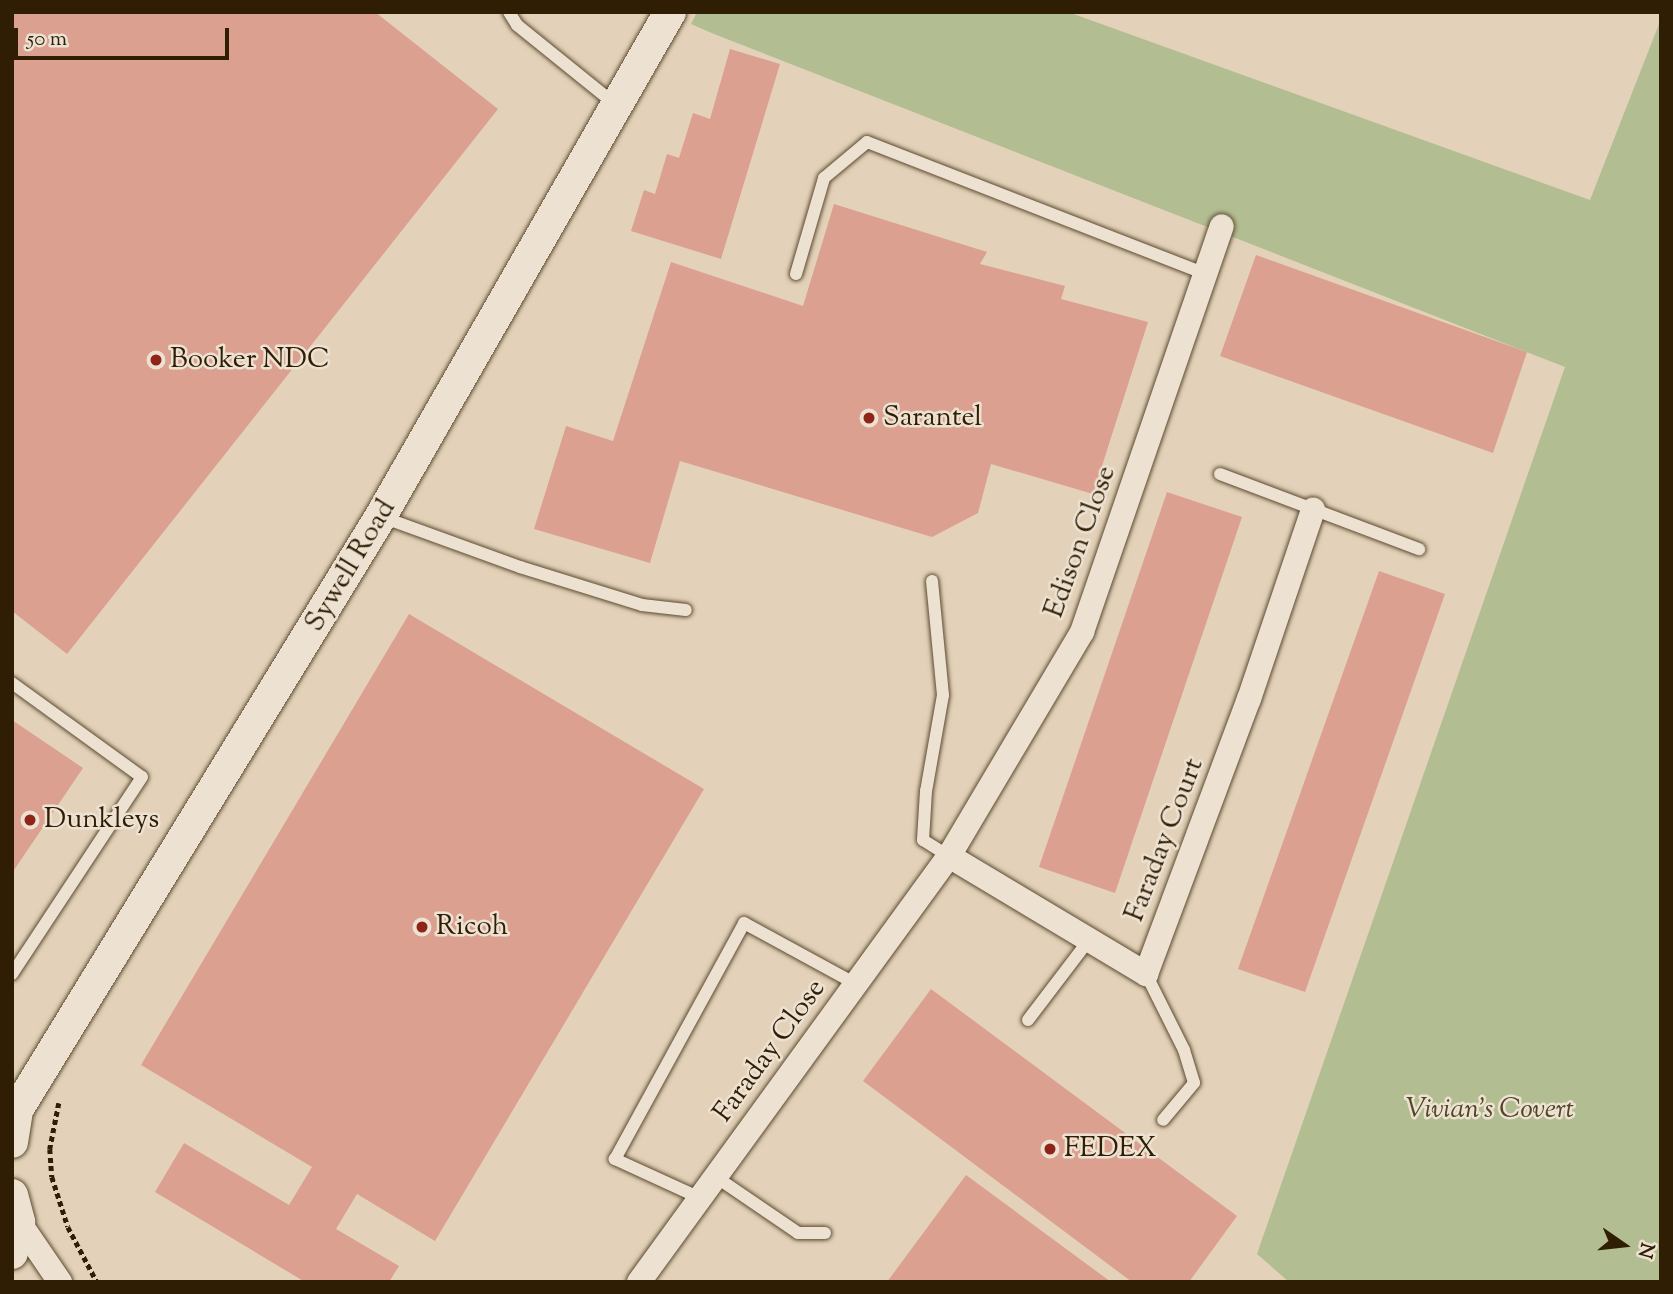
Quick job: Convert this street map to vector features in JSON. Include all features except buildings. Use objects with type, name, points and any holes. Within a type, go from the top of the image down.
[{"type":"street","name":"Sywell Road","points":[[12,1142],[15,1112],[381,516],[619,107],[670,12]]},
{"type":"street","name":"Edison Close","points":[[949,856],[1082,632],[1208,275],[1222,226]]},
{"type":"street","name":"Faraday Court","points":[[949,856],[1146,974],[1249,699],[1313,510]]},
{"type":"street","name":"Faraday Close","points":[[639,1282],[949,856]]},
{"type":"street","points":[[12,1253],[14,1202]]},
{"type":"street","points":[[14,1202],[60,1282]]},
{"type":"lane","points":[[509,12],[517,25],[619,107]]},
{"type":"lane","points":[[796,274],[824,178],[867,142],[1208,275]]},
{"type":"lane","points":[[1220,474],[1419,549]]},
{"type":"lane","points":[[381,516],[593,590],[642,605],[685,610]]},
{"type":"lane","points":[[932,581],[943,695],[926,791],[923,840],[949,856]]},
{"type":"lane","points":[[12,683],[142,777],[12,974]]},
{"type":"lane","points":[[700,1198],[615,1159],[744,923],[856,985]]},
{"type":"lane","points":[[1028,1020],[1090,940]]},
{"type":"lane","points":[[1146,974],[1184,1050],[1194,1083],[1163,1120]]},
{"type":"lane","points":[[716,1177],[797,1233],[825,1233]]},
{"type":"path","points":[[63,1092],[54,1116],[52,1177],[68,1227],[97,1282]]},
{"type":"green space","name":"Vivian's Covert","points":[[697,12],[1068,12],[1590,200],[1661,19],[1661,1282],[1289,1282],[1257,1254],[1565,367],[714,34],[691,24]]},
{"type":"place","name":"Booker NDC","points":[[156,360]]},
{"type":"place","name":"Sarantel","points":[[869,418]]},
{"type":"place","name":"Dunkleys","points":[[30,820]]},
{"type":"place","name":"Ricoh","points":[[422,927]]},
{"type":"place","name":"FEDEX","points":[[1050,1149]]}]
